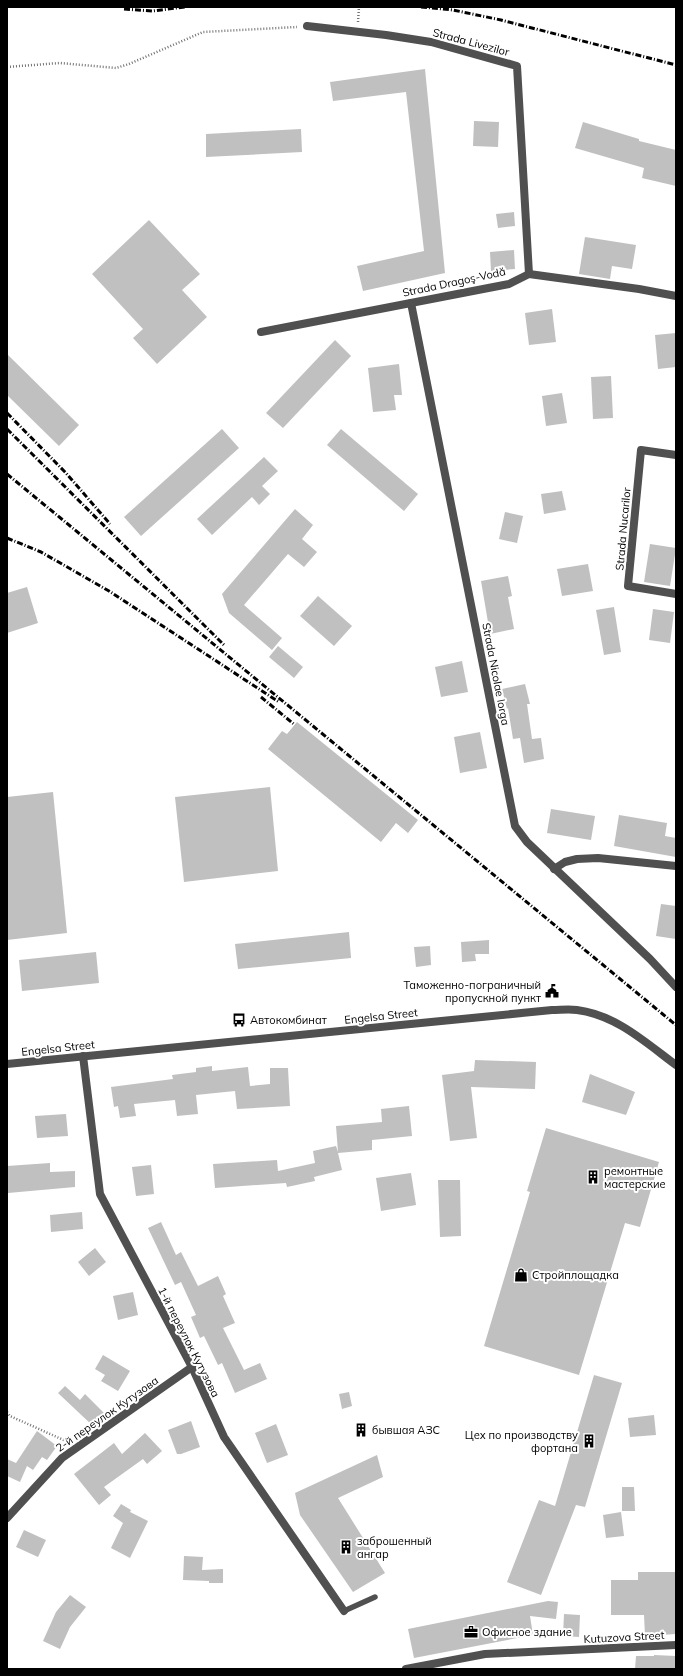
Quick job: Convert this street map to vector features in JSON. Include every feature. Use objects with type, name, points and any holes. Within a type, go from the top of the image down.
[{"type":"street","name":"Strada Livezilor","points":[[308,26],[431,42],[517,66],[529,274]]},
{"type":"street","points":[[529,274],[639,289],[676,296]]},
{"type":"street","name":"Strada Dragoş-Vodă","points":[[261,332],[509,284],[529,274]]},
{"type":"street","name":"Strada Nicolae Iorga","points":[[411,303],[515,826],[527,842],[650,960],[676,987]]},
{"type":"street","name":"Strada Nucarilor","points":[[676,455],[641,450],[628,586],[676,594]]},
{"type":"street","points":[[554,868],[577,858],[598,858],[676,866]]},
{"type":"street","name":"Engelsa Street","points":[[7,1064],[552,1010],[576,1010],[603,1017],[630,1030],[676,1065]]},
{"type":"street","name":"1-й переулок Кутузова","points":[[83,1056],[100,1194],[192,1367],[224,1437],[344,1611]]},
{"type":"street","name":"2-й переулок Кутузова","points":[[7,1518],[62,1458],[77,1446],[192,1367]]},
{"type":"street","name":"Kutuzova Street","points":[[406,1669],[485,1654],[676,1645]]},
{"type":"lane","points":[[344,1611],[375,1597]]},
{"type":"path","points":[[357,32],[358,7]]},
{"type":"path","points":[[7,67],[60,63],[116,68],[130,64],[203,32],[308,26]]},
{"type":"path","points":[[7,1412],[10,1416],[77,1446]]},
{"type":"building","points":[[425,69],[445,273],[363,291],[357,266],[424,251],[406,92],[333,101],[330,82]]},
{"type":"building","points":[[474,121],[499,122],[498,147],[473,146]]},
{"type":"building","points":[[583,122],[639,139],[639,141],[676,150],[676,186],[642,178],[644,168],[575,148]]},
{"type":"building","points":[[301,129],[302,152],[206,157],[206,134]]},
{"type":"building","points":[[514,212],[515,226],[498,228],[496,214]]},
{"type":"building","points":[[149,220],[200,274],[182,290],[207,317],[157,364],[133,338],[143,329],[92,274]]},
{"type":"building","points":[[585,237],[636,245],[632,269],[612,266],[610,279],[579,274]]},
{"type":"building","points":[[514,250],[515,269],[491,271],[490,252]]},
{"type":"building","points":[[552,309],[556,342],[529,345],[525,313]]},
{"type":"building","points":[[676,333],[676,367],[658,369],[655,335]]},
{"type":"building","points":[[335,340],[351,356],[283,428],[266,413]]},
{"type":"building","points":[[7,354],[79,425],[59,446],[7,395]]},
{"type":"building","points":[[399,364],[402,395],[394,395],[396,410],[373,412],[368,368]]},
{"type":"building","points":[[611,376],[613,418],[593,419],[591,377]]},
{"type":"building","points":[[562,393],[567,423],[546,426],[542,396]]},
{"type":"building","points":[[222,429],[239,448],[141,536],[124,517]]},
{"type":"building","points":[[341,429],[418,494],[404,511],[327,445]]},
{"type":"building","points":[[264,457],[278,471],[262,486],[270,494],[259,505],[252,497],[212,535],[197,519]]},
{"type":"building","points":[[562,491],[566,510],[544,514],[541,494]]},
{"type":"building","points":[[295,509],[313,525],[302,539],[317,552],[304,567],[288,554],[244,605],[282,638],[272,650],[229,613],[222,594]]},
{"type":"building","points":[[505,512],[523,516],[517,543],[499,539]]},
{"type":"building","points":[[650,544],[676,548],[670,586],[644,582]]},
{"type":"building","points":[[588,564],[593,591],[562,596],[557,569]]},
{"type":"building","points":[[508,576],[512,596],[508,597],[514,629],[490,634],[481,581]]},
{"type":"building","points":[[27,587],[38,623],[7,633],[7,593]]},
{"type":"building","points":[[318,596],[352,626],[334,646],[300,616]]},
{"type":"building","points":[[614,607],[621,652],[604,655],[596,610]]},
{"type":"building","points":[[653,609],[674,612],[670,643],[649,640]]},
{"type":"building","points":[[278,646],[303,667],[294,678],[269,657]]},
{"type":"building","points":[[462,661],[468,692],[441,697],[435,667]]},
{"type":"building","points":[[525,684],[530,704],[527,704],[532,739],[541,738],[544,759],[524,763],[520,738],[513,739],[508,708],[507,709],[502,689]]},
{"type":"building","points":[[297,722],[418,820],[408,833],[396,823],[381,842],[268,749],[282,731],[287,734]]},
{"type":"building","points":[[480,732],[487,768],[460,773],[454,737]]},
{"type":"building","points":[[270,787],[278,871],[184,882],[175,797]]},
{"type":"building","points":[[53,792],[67,933],[7,940],[7,797]]},
{"type":"building","points":[[551,809],[595,816],[591,840],[547,833]]},
{"type":"building","points":[[619,815],[667,823],[665,836],[676,838],[676,857],[614,846]]},
{"type":"building","points":[[661,904],[676,906],[676,939],[656,936]]},
{"type":"building","points":[[349,932],[351,958],[238,969],[235,944]]},
{"type":"building","points":[[489,940],[489,954],[475,954],[476,961],[462,962],[461,942]]},
{"type":"building","points":[[430,946],[431,965],[416,967],[414,947]]},
{"type":"building","points":[[96,952],[99,983],[22,991],[19,960]]},
{"type":"building","points":[[475,1060],[536,1062],[535,1089],[471,1087],[477,1138],[450,1141],[442,1075],[474,1071]]},
{"type":"building","points":[[212,1066],[212,1071],[248,1067],[250,1086],[270,1084],[270,1068],[288,1068],[290,1106],[237,1109],[235,1091],[196,1095],[198,1114],[177,1116],[175,1100],[134,1104],[136,1116],[120,1118],[118,1106],[114,1107],[111,1087],[173,1079],[172,1075],[196,1072],[196,1068]]},
{"type":"building","points":[[590,1074],[635,1092],[626,1115],[582,1102]]},
{"type":"building","points":[[409,1106],[412,1136],[372,1140],[372,1150],[338,1153],[342,1170],[314,1177],[315,1181],[287,1187],[286,1183],[215,1188],[213,1164],[277,1160],[278,1171],[315,1163],[313,1151],[336,1146],[338,1152],[336,1126],[382,1122],[381,1109]]},
{"type":"building","points":[[66,1114],[68,1136],[37,1138],[35,1116]]},
{"type":"building","points":[[546,1128],[659,1162],[640,1227],[625,1223],[579,1375],[484,1346],[530,1192],[527,1191]]},
{"type":"building","points":[[50,1163],[50,1172],[75,1171],[75,1187],[8,1193],[7,1166]]},
{"type":"building","points":[[151,1165],[154,1194],[136,1196],[132,1167]]},
{"type":"building","points":[[411,1173],[416,1205],[381,1211],[376,1178]]},
{"type":"building","points":[[438,1180],[460,1180],[461,1236],[440,1237]]},
{"type":"building","points":[[82,1212],[83,1229],[51,1232],[50,1215]]},
{"type":"building","points":[[161,1222],[176,1255],[181,1252],[198,1286],[218,1276],[226,1294],[223,1296],[235,1323],[223,1328],[244,1370],[260,1363],[267,1379],[235,1393],[222,1363],[218,1365],[204,1336],[200,1338],[191,1317],[196,1315],[181,1282],[175,1285],[148,1228]]},
{"type":"building","points":[[95,1248],[106,1262],[89,1276],[78,1262]]},
{"type":"building","points":[[133,1292],[138,1315],[118,1320],[113,1296]]},
{"type":"building","points":[[103,1355],[130,1371],[118,1391],[101,1381],[105,1375],[95,1369]]},
{"type":"building","points":[[594,1375],[622,1383],[585,1507],[576,1505],[541,1595],[507,1582],[539,1500],[555,1506]]},
{"type":"building","points":[[65,1386],[80,1400],[85,1394],[105,1414],[93,1426],[58,1393]]},
{"type":"building","points":[[349,1392],[352,1406],[342,1409],[339,1394]]},
{"type":"building","points":[[654,1415],[656,1435],[630,1437],[628,1418]]},
{"type":"building","points":[[191,1421],[200,1447],[177,1454],[168,1430]]},
{"type":"building","points":[[276,1424],[288,1455],[267,1463],[255,1433]]},
{"type":"building","points":[[37,1431],[57,1446],[47,1460],[42,1457],[33,1470],[27,1466],[20,1482],[7,1476],[7,1459],[16,1463]]},
{"type":"building","points":[[145,1433],[162,1451],[147,1464],[143,1459],[104,1487],[111,1495],[99,1505],[74,1474],[114,1443],[122,1454]]},
{"type":"building","name":"заброшенный ангар","points":[[377,1455],[383,1477],[338,1498],[385,1573],[353,1592],[300,1515],[295,1493]]},
{"type":"building","points":[[622,1487],[634,1487],[635,1511],[622,1511]]},
{"type":"building","points":[[121,1504],[131,1510],[130,1512],[148,1521],[130,1558],[111,1548],[123,1523],[113,1516]]},
{"type":"building","points":[[621,1512],[624,1536],[606,1538],[603,1515]]},
{"type":"building","points":[[24,1530],[46,1540],[38,1557],[16,1547]]},
{"type":"building","points":[[184,1556],[203,1557],[202,1570],[223,1569],[223,1583],[183,1580]]},
{"type":"building","points":[[638,1572],[676,1572],[676,1634],[645,1636],[644,1615],[611,1615],[611,1580],[638,1580]]},
{"type":"building","points":[[70,1595],[86,1607],[70,1627],[60,1649],[43,1641],[56,1612]]},
{"type":"building","name":"Офисное здание","points":[[548,1601],[558,1602],[556,1619],[530,1616],[533,1635],[414,1658],[408,1629]]},
{"type":"building","points":[[564,1614],[580,1615],[579,1637],[563,1636]]},
{"type":"building","points":[[636,1656],[676,1656],[676,1669],[635,1669]]},
{"type":"railway","points":[[124,9],[152,11],[185,7]]},
{"type":"railway","points":[[421,7],[453,10],[501,20],[676,65]]},
{"type":"railway","points":[[7,413],[66,473],[110,524]]},
{"type":"railway","points":[[7,429],[225,646]]},
{"type":"railway","points":[[7,474],[676,1025]]},
{"type":"railway","points":[[7,538],[41,552],[109,591],[279,702]]},
{"type":"railway","points":[[261,697],[295,725]]},
{"type":"place","name":"Таможенно-пограничный пропускной пункт","points":[[552,991]]},
{"type":"place","name":"Автокомбинат","points":[[239,1020]]},
{"type":"place","name":"ремонтные мастерские","points":[[593,1177]]},
{"type":"place","name":"Стройплощадка","points":[[521,1275]]},
{"type":"place","name":"бывшая АЗС","points":[[361,1430]]},
{"type":"place","name":"Цех по производству фортана","points":[[589,1441]]},
{"type":"place","name":"заброшенный ангар","points":[[346,1547]]},
{"type":"place","name":"Офисное здание","points":[[471,1632]]}]
